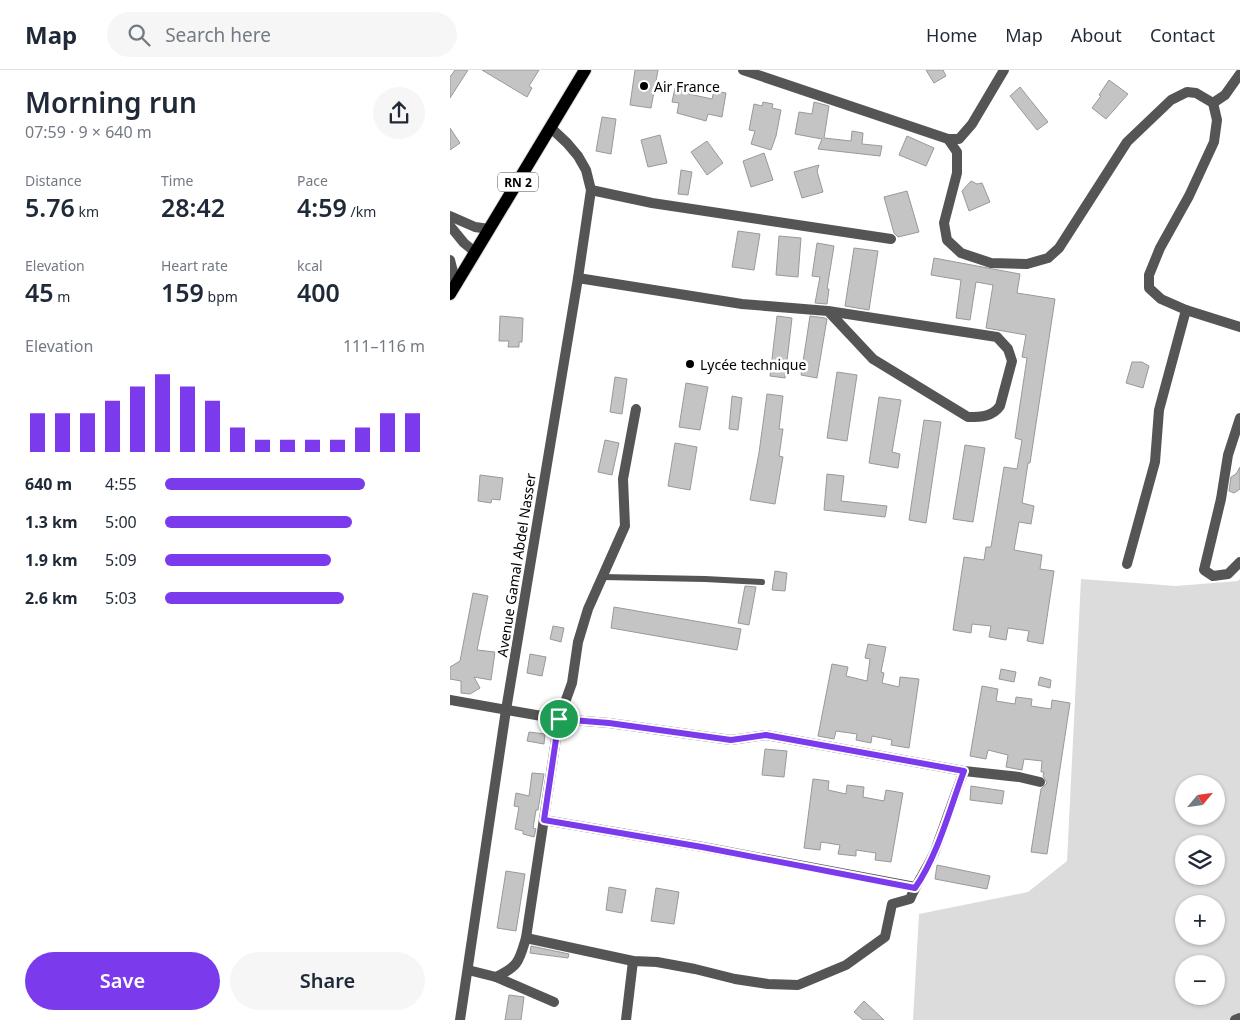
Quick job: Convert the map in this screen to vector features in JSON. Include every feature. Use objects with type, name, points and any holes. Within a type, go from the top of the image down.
[{"type":"main road","name":"RN 2","points":[[453,289],[585,70]]},
{"type":"street","points":[[744,70],[948,139],[959,139],[972,124],[1004,70]]},
{"type":"street","points":[[1213,103],[1225,96],[1240,74]]},
{"type":"street","points":[[948,139],[957,152],[957,173],[944,223],[947,240],[962,253],[991,263],[1027,264],[1048,258],[1059,248],[1127,142],[1171,100],[1187,92],[1196,93],[1213,103],[1217,120],[1214,142],[1160,248],[1150,275],[1148,288],[1161,299],[1186,310],[1240,327]]},
{"type":"street","name":"Avenue Gamal Abdel Nasser","points":[[460,1020],[506,710],[591,190],[586,170],[578,156],[551,128]]},
{"type":"street","points":[[591,190],[652,203],[891,239]]},
{"type":"street","points":[[450,216],[475,227],[489,229]]},
{"type":"street","points":[[450,226],[475,252]]},
{"type":"street","points":[[450,260],[453,289]]},
{"type":"street","points":[[578,278],[742,304],[828,311],[997,337],[1008,349],[1012,361],[1000,406],[996,412],[984,417],[968,417],[873,359],[828,311]]},
{"type":"street","points":[[1127,564],[1154,462],[1159,410],[1186,310]]},
{"type":"street","points":[[496,977],[511,970],[517,964],[526,938],[559,719],[572,684],[578,642],[588,609],[625,526],[623,479],[636,410]]},
{"type":"street","points":[[1240,418],[1228,455],[1204,570],[1213,576],[1228,574],[1240,562]]},
{"type":"street","points":[[450,700],[559,719],[609,723],[731,740],[766,735],[964,771],[1019,777],[1040,782]]},
{"type":"street","points":[[526,938],[633,961],[657,962],[768,984],[798,985],[846,965],[885,937],[892,904],[910,898],[921,879],[934,852],[964,771]]},
{"type":"street","points":[[544,820],[702,847],[915,888]]},
{"type":"street","points":[[626,1020],[633,961]]},
{"type":"street","points":[[468,970],[496,977],[554,1002]]},
{"type":"street","points":[[1235,1020],[1240,1018]]},
{"type":"lane","points":[[602,577],[762,582]]},
{"type":"shaded area","points":[[1081,579],[1176,586],[1238,581],[1240,579],[1240,1020],[913,1020],[919,914],[1028,892],[1067,861]]},
{"type":"building","points":[[455,70],[468,70],[450,98],[450,77]]},
{"type":"building","points":[[482,70],[539,70],[529,86],[532,88],[527,97]]},
{"type":"building","points":[[635,70],[658,70],[651,108],[630,105]]},
{"type":"building","points":[[926,70],[943,70],[946,76],[934,83]]},
{"type":"building","points":[[1109,80],[1128,94],[1106,119],[1092,108]]},
{"type":"building","points":[[1020,87],[1048,122],[1037,130],[1010,96]]},
{"type":"building","points":[[675,88],[689,91],[689,94],[712,99],[714,91],[726,93],[722,117],[708,114],[706,121],[677,113],[679,103],[672,102]]},
{"type":"building","points":[[763,102],[773,104],[772,108],[781,110],[771,150],[751,144],[755,131],[749,130],[754,104],[762,106]]},
{"type":"building","points":[[814,102],[829,106],[824,138],[851,141],[852,131],[863,133],[862,144],[882,146],[880,156],[818,149],[822,139],[795,134],[799,112],[812,114]]},
{"type":"building","points":[[602,117],[616,119],[611,154],[596,151]]},
{"type":"building","points":[[450,128],[460,143],[450,150]]},
{"type":"building","points":[[660,135],[667,163],[648,167],[641,140]]},
{"type":"building","points":[[907,136],[934,148],[926,166],[899,155]]},
{"type":"building","points":[[707,141],[723,163],[707,175],[691,152]]},
{"type":"building","points":[[764,153],[773,180],[751,187],[743,161]]},
{"type":"building","points":[[819,165],[817,171],[823,192],[802,198],[794,172]]},
{"type":"building","points":[[681,170],[692,172],[688,195],[678,194]]},
{"type":"building","points":[[971,181],[977,184],[982,183],[990,202],[969,211],[962,191]]},
{"type":"building","points":[[907,191],[919,232],[898,237],[894,233],[884,197]]},
{"type":"building","points":[[738,231],[760,234],[754,270],[732,267]]},
{"type":"building","points":[[779,236],[801,238],[798,277],[776,275]]},
{"type":"building","points":[[817,243],[834,246],[827,289],[829,289],[827,304],[815,303],[820,277],[812,276]]},
{"type":"building","points":[[854,248],[878,251],[869,310],[845,306]]},
{"type":"building","points":[[934,258],[1020,274],[1017,293],[1055,299],[1030,463],[1028,463],[1022,503],[1034,506],[1031,524],[1019,522],[1014,550],[1042,555],[1040,569],[1054,571],[1043,644],[1027,641],[1029,631],[1008,628],[1006,640],[989,637],[991,626],[972,624],[971,633],[953,630],[964,557],[984,560],[986,547],[991,547],[1004,467],[1017,469],[1022,440],[1015,438],[1027,358],[1022,357],[1026,335],[986,328],[993,285],[976,282],[970,320],[956,318],[961,280],[931,275]]},
{"type":"building","points":[[500,316],[523,318],[522,342],[519,342],[519,347],[508,347],[509,341],[499,341]]},
{"type":"building","points":[[777,316],[792,318],[785,378],[770,376]]},
{"type":"building","points":[[810,316],[827,319],[817,378],[801,375]]},
{"type":"building","points":[[1132,362],[1142,362],[1149,366],[1143,388],[1126,383]]},
{"type":"building","points":[[837,372],[857,375],[847,441],[827,438]]},
{"type":"building","points":[[615,377],[627,379],[622,414],[610,412]]},
{"type":"building","points":[[686,383],[708,387],[700,430],[679,427]]},
{"type":"building","points":[[767,394],[783,396],[779,429],[783,429],[779,456],[783,457],[775,504],[750,500]]},
{"type":"building","points":[[732,396],[742,398],[738,430],[729,429]]},
{"type":"building","points":[[879,397],[901,400],[892,452],[900,454],[898,468],[869,463]]},
{"type":"building","points":[[924,420],[941,422],[926,523],[909,520]]},
{"type":"building","points":[[605,440],[619,443],[612,475],[598,472]]},
{"type":"building","points":[[675,443],[697,447],[690,490],[668,486]]},
{"type":"building","points":[[965,445],[985,448],[973,522],[953,519]]},
{"type":"building","points":[[1240,467],[1240,489],[1234,493],[1229,491],[1231,477],[1236,474]]},
{"type":"building","points":[[827,474],[844,476],[841,501],[887,506],[885,517],[824,510]]},
{"type":"building","points":[[480,475],[503,478],[500,500],[492,499],[491,503],[478,501]]},
{"type":"building","points":[[775,571],[787,573],[785,591],[772,590]]},
{"type":"building","points":[[745,586],[756,587],[749,625],[738,623]]},
{"type":"building","points":[[473,593],[488,596],[477,650],[495,652],[491,680],[474,677],[480,688],[470,694],[461,693],[461,681],[450,679],[450,667],[460,661]]},
{"type":"building","points":[[614,607],[741,629],[737,650],[611,628]]},
{"type":"building","points":[[553,626],[564,628],[561,642],[550,639]]},
{"type":"building","points":[[868,644],[886,647],[881,672],[884,673],[882,683],[899,687],[900,677],[919,679],[909,748],[891,745],[892,740],[872,736],[871,743],[856,740],[857,734],[836,731],[834,739],[818,736],[832,664],[848,667],[846,676],[867,681],[870,659],[865,658]]},
{"type":"building","points":[[530,654],[546,657],[542,676],[527,673]]},
{"type":"building","points":[[1001,669],[1016,672],[1014,682],[999,679]]},
{"type":"building","points":[[1040,677],[1051,680],[1050,688],[1038,685]]},
{"type":"building","points":[[982,686],[998,689],[996,701],[1015,704],[1016,697],[1032,699],[1031,706],[1051,709],[1052,700],[1070,703],[1047,854],[1031,852],[1041,789],[1047,783],[1043,776],[1044,772],[1041,772],[1042,761],[1024,759],[1022,770],[1006,767],[1008,755],[988,750],[986,759],[970,756]]},
{"type":"building","points":[[529,732],[545,734],[544,744],[527,741]]},
{"type":"building","points":[[765,749],[787,751],[784,777],[762,775]]},
{"type":"building","points":[[532,773],[544,774],[533,828],[536,829],[534,837],[523,834],[523,831],[515,829],[519,807],[514,806],[516,793],[529,796]]},
{"type":"building","points":[[813,779],[829,781],[828,790],[846,794],[847,785],[864,787],[863,797],[884,801],[886,790],[903,793],[891,862],[875,860],[876,853],[856,850],[856,856],[838,854],[840,845],[821,842],[820,850],[804,848]]},
{"type":"building","points":[[971,786],[1004,791],[1002,804],[970,800]]},
{"type":"building","points":[[937,865],[990,876],[987,889],[935,879]]},
{"type":"building","points":[[506,871],[525,874],[516,931],[497,928]]},
{"type":"building","points":[[609,887],[626,890],[622,913],[606,910]]},
{"type":"building","points":[[656,888],[679,892],[674,924],[651,921]]},
{"type":"building","points":[[531,946],[569,954],[568,958],[530,953]]},
{"type":"building","points":[[509,995],[524,997],[521,1020],[505,1020]]},
{"type":"building","points":[[864,1001],[884,1020],[863,1020],[854,1012]]},
{"type":"place","name":"Air France","points":[[644,86]]},
{"type":"place","name":"Lycée technique","points":[[690,364]]},
{"type":"route","points":[[559,719],[609,723],[731,740],[766,735],[964,771],[934,852],[915,888],[702,847],[544,820],[559,719]]}]
